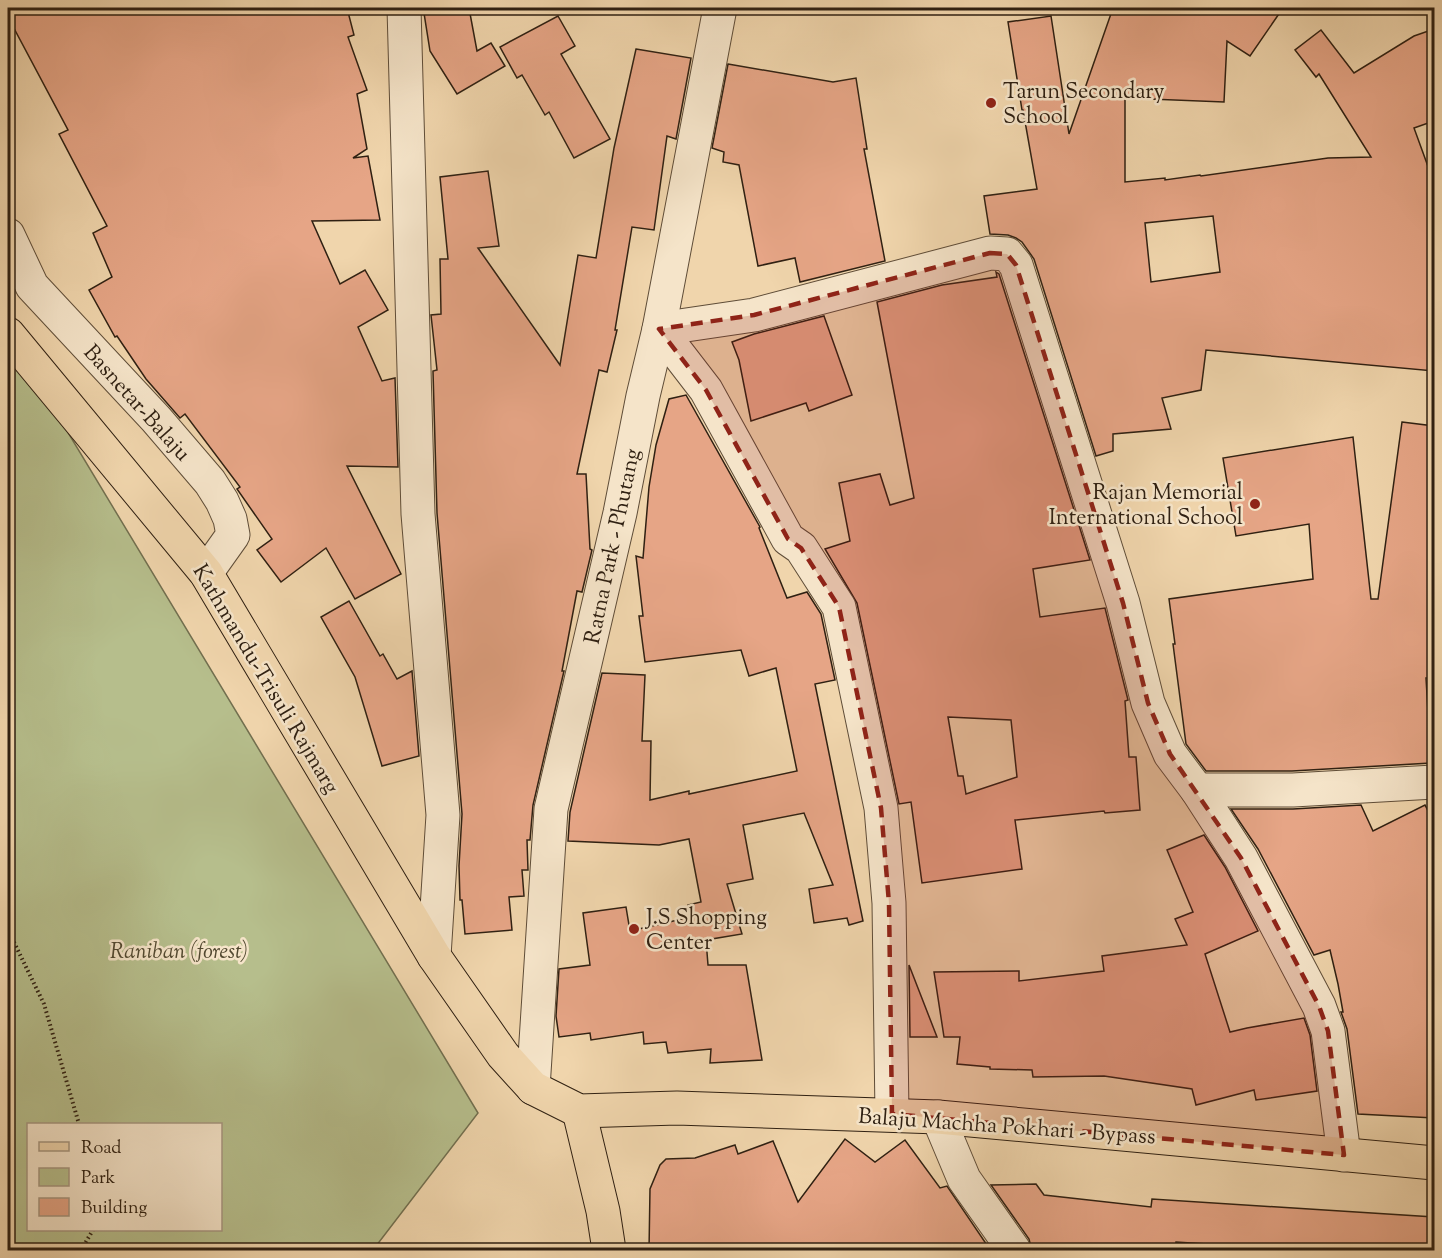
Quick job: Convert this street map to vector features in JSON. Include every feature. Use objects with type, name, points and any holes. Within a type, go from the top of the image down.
[{"type":"main road","name":"Kathmandu-Trisuli Rajmarg","points":[[8,334],[206,573],[434,956],[503,1055],[533,1088]]},
{"type":"main road","points":[[533,1088],[579,1111],[603,1211],[609,1251]]},
{"type":"main road","name":"Balaju Machha Pokhari - Bypass","points":[[579,1111],[677,1108],[892,1114],[1434,1163]]},
{"type":"street","points":[[404,8],[418,514],[443,815],[434,956]]},
{"type":"street","name":"Ratna Park - Phutang","points":[[533,1088],[550,809],[620,513],[659,329],[720,8]]},
{"type":"street","name":"Basnetar-Balaju","points":[[8,235],[32,286],[156,419],[210,482],[222,501],[230,519],[233,535],[206,573]]},
{"type":"street","points":[[892,1114],[889,903],[881,808],[839,607],[801,548],[788,539],[706,390],[659,329],[754,315],[990,253],[1008,254],[1016,265],[1123,603],[1148,703],[1170,754],[1197,790],[1240,858],[1319,1006],[1328,1031],[1344,1155]]},
{"type":"street","points":[[1197,790],[1293,790],[1434,782]]},
{"type":"street","points":[[938,1117],[964,1179],[1014,1251]]},
{"type":"path","points":[[8,930],[44,1004],[78,1123]]},
{"type":"path","points":[[81,1251],[92,1231]]},
{"type":"highlighted area","points":[[990,253],[1007,254],[1016,265],[1123,603],[1148,703],[1170,754],[1241,858],[1319,1006],[1328,1031],[1344,1155],[892,1114],[889,903],[881,808],[839,607],[801,548],[788,539],[706,390],[659,329],[754,315]]},
{"type":"green space","name":"Raniban (forest)","points":[[8,333],[478,1113],[373,1250],[8,1250]]},
{"type":"building","points":[[8,8],[347,8],[354,35],[348,37],[367,90],[357,94],[367,149],[353,158],[368,156],[380,220],[312,221],[340,284],[365,270],[388,310],[358,327],[382,381],[395,378],[398,467],[347,466],[401,574],[355,599],[326,548],[281,582],[257,550],[272,539],[237,489],[240,487],[185,414],[180,418],[146,379],[117,336],[115,337],[89,290],[112,277],[93,233],[107,226],[59,134],[68,130],[8,17]]},
{"type":"building","points":[[469,8],[477,51],[491,43],[505,66],[457,94],[430,51],[424,13]]},
{"type":"building","points":[[1113,8],[1283,8],[1250,56],[1227,41],[1224,102],[1125,98],[1125,182],[1201,176],[1328,158],[1371,157],[1319,74],[1316,77],[1295,50],[1321,30],[1354,73],[1414,36],[1434,29],[1434,121],[1414,128],[1434,183],[1434,371],[1206,350],[1201,390],[1162,398],[1171,429],[1113,434],[1113,451],[1096,456],[1034,259],[1022,242],[1016,238],[990,234],[984,196],[1037,189],[1008,22],[1051,16],[1069,134]],"holes":[[[1213,216],[1220,272],[1151,282],[1145,223]]]},
{"type":"building","points":[[558,16],[575,46],[561,54],[610,139],[574,158],[549,112],[545,115],[522,75],[517,78],[500,47]]},
{"type":"building","points":[[636,49],[691,58],[676,139],[667,136],[654,230],[632,227],[615,330],[617,330],[607,372],[599,370],[577,474],[586,474],[590,549],[592,550],[582,592],[577,591],[562,671],[564,671],[533,805],[530,840],[527,840],[528,870],[522,870],[524,896],[509,897],[512,930],[465,934],[462,900],[460,900],[459,866],[462,814],[437,513],[433,371],[437,370],[431,315],[441,314],[440,259],[448,259],[440,177],[488,171],[499,246],[478,248],[560,365],[578,255],[596,258],[614,148]]},
{"type":"building","points":[[728,64],[833,82],[856,78],[867,149],[864,149],[885,261],[800,282],[795,258],[758,266],[739,165],[723,162],[724,152],[712,148]]},
{"type":"building","points":[[996,272],[999,274],[1090,560],[1033,569],[1040,617],[1105,608],[1128,700],[1125,701],[1129,757],[1136,757],[1140,810],[1105,813],[1104,811],[1015,820],[1022,869],[922,883],[911,802],[899,804],[857,603],[825,549],[850,541],[839,483],[880,474],[890,505],[914,498],[877,302],[942,285],[997,277]],"holes":[[[948,717],[1011,720],[1017,777],[966,794],[963,776],[958,776]]]},
{"type":"building","points":[[824,316],[852,395],[809,411],[806,403],[751,421],[739,360],[732,342]]},
{"type":"building","points":[[686,395],[760,527],[787,598],[807,592],[821,614],[835,680],[815,684],[863,921],[849,925],[847,918],[814,923],[809,889],[833,885],[804,813],[743,825],[753,879],[727,884],[742,934],[706,940],[708,965],[746,965],[762,1060],[710,1063],[711,1049],[668,1053],[666,1042],[644,1044],[643,1032],[591,1040],[590,1033],[559,1037],[556,1016],[559,969],[590,965],[583,913],[626,907],[630,931],[691,917],[688,905],[701,902],[689,839],[659,845],[568,841],[570,812],[602,673],[645,675],[642,741],[651,741],[650,800],[797,771],[776,668],[749,676],[741,650],[645,662],[639,616],[643,616],[636,556],[643,558],[649,487],[656,445],[669,399]]},
{"type":"building","points":[[1402,422],[1434,426],[1434,678],[1426,678],[1431,763],[1292,771],[1206,771],[1186,744],[1169,599],[1313,579],[1309,524],[1236,536],[1223,458],[1353,437],[1371,599],[1378,599]]},
{"type":"building","points":[[349,601],[380,656],[383,654],[397,679],[412,671],[419,756],[382,766],[355,677],[321,617]]},
{"type":"building","points":[[1361,805],[1373,831],[1425,805],[1434,823],[1434,1118],[1358,1114],[1347,1029],[1341,1012],[1343,1012],[1330,950],[1314,955],[1258,849],[1231,809],[1293,809]]},
{"type":"building","points":[[1204,835],[1225,867],[1258,931],[1205,954],[1230,1032],[1304,1018],[1310,1035],[1317,1091],[1256,1100],[1254,1090],[1196,1105],[1192,1089],[1104,1076],[1033,1077],[1032,1070],[990,1069],[990,1067],[957,1064],[960,1037],[944,1037],[934,972],[1019,971],[1019,981],[1104,971],[1102,956],[1187,945],[1175,919],[1193,912],[1167,850]]},
{"type":"building","points":[[909,965],[937,1037],[910,1037]]},
{"type":"building","points":[[845,1139],[875,1162],[905,1140],[940,1188],[947,1186],[991,1251],[649,1251],[650,1189],[660,1165],[666,1159],[695,1158],[735,1145],[738,1154],[773,1141],[798,1202]]},
{"type":"building","points":[[1036,1184],[1044,1195],[1151,1207],[1152,1199],[1434,1217],[1434,1251],[1319,1251],[1176,1242],[1175,1251],[1032,1251],[1029,1239],[991,1185]]},
{"type":"place","name":"Tarun Secondary School","points":[[991,103]]},
{"type":"place","name":"Rajan Memorial International School","points":[[1255,504]]},
{"type":"place","name":"J.S Shopping Center","points":[[634,929]]}]
